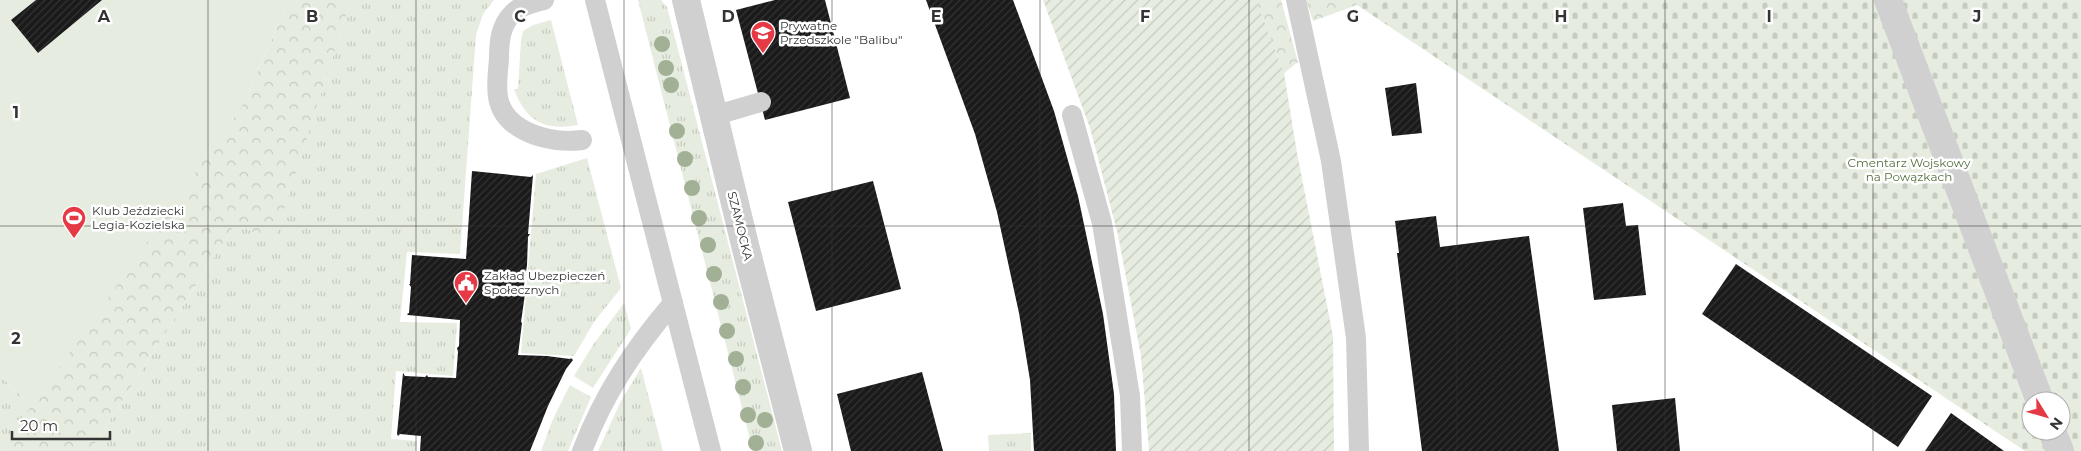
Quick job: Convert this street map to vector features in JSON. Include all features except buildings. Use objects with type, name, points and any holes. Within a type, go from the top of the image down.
[{"type":"street","name":"SZAMOCKA","points":[[686,0],[798,451]]},
{"type":"street","points":[[1888,0],[2036,391]]},
{"type":"lane","points":[[544,0],[522,7],[514,12],[502,29],[498,99],[509,119],[528,132],[551,140],[566,142],[582,140]]},
{"type":"lane","points":[[595,0],[711,451]]},
{"type":"lane","points":[[1296,0],[1333,171],[1356,338],[1359,451]]},
{"type":"lane","points":[[714,116],[760,102]]},
{"type":"lane","points":[[1072,115],[1102,223],[1130,396],[1132,451]]},
{"type":"lane","points":[[582,451],[607,394],[645,337],[673,303]]},
{"type":"green space","name":"Klub Jeździecki Legia-Kozielska","points":[[0,0],[289,0],[243,104],[32,407],[0,375]]},
{"type":"green space","points":[[289,0],[351,0],[274,241],[235,224],[90,451],[0,451],[243,104]]},
{"type":"green space","points":[[351,0],[494,0],[483,14],[476,35],[460,254],[407,252],[400,322],[457,323],[453,376],[396,371],[391,439],[417,441],[416,451],[90,451],[235,224],[274,240]]},
{"type":"green space","points":[[638,0],[661,0],[667,7],[782,451],[753,451]]},
{"type":"green space","points":[[1043,0],[1256,0],[1284,73],[1297,153],[1333,336],[1334,451],[1149,451],[1141,356],[1118,235],[1090,128]]},
{"type":"green space","points":[[1256,0],[1281,0],[1298,62],[1284,73]]},
{"type":"green space","points":[[1306,0],[1355,0],[1357,5],[1313,21]]},
{"type":"green space","name":"Cmentarz Wojskowy na Powązkach","points":[[1355,0],[2081,0],[2081,451],[2025,451],[1357,5]]},
{"type":"green space","points":[[551,20],[578,125],[555,126],[546,125],[538,121],[524,109],[514,89],[518,89],[523,31],[533,25]]},
{"type":"green space","points":[[587,158],[621,288],[594,322],[574,356],[521,353],[536,174]]},
{"type":"green space","points":[[624,303],[631,329],[593,388],[574,376],[593,345]]},
{"type":"green space","points":[[641,368],[663,451],[598,451],[621,401]]},
{"type":"green space","points":[[0,375],[32,407],[0,451]]},
{"type":"green space","points":[[570,385],[591,397],[568,451],[541,451],[553,419]]},
{"type":"green space","points":[[1031,433],[1031,451],[989,451],[988,435]]},
{"type":"place","name":"Prywatne Przedszkole \"Balibu\"","points":[[763,54]]},
{"type":"place","name":"Klub Jeździecki Legia-Kozielska","points":[[74,239]]},
{"type":"place","name":"Zakład Ubezpieczeń Społecznych","points":[[466,304]]}]
